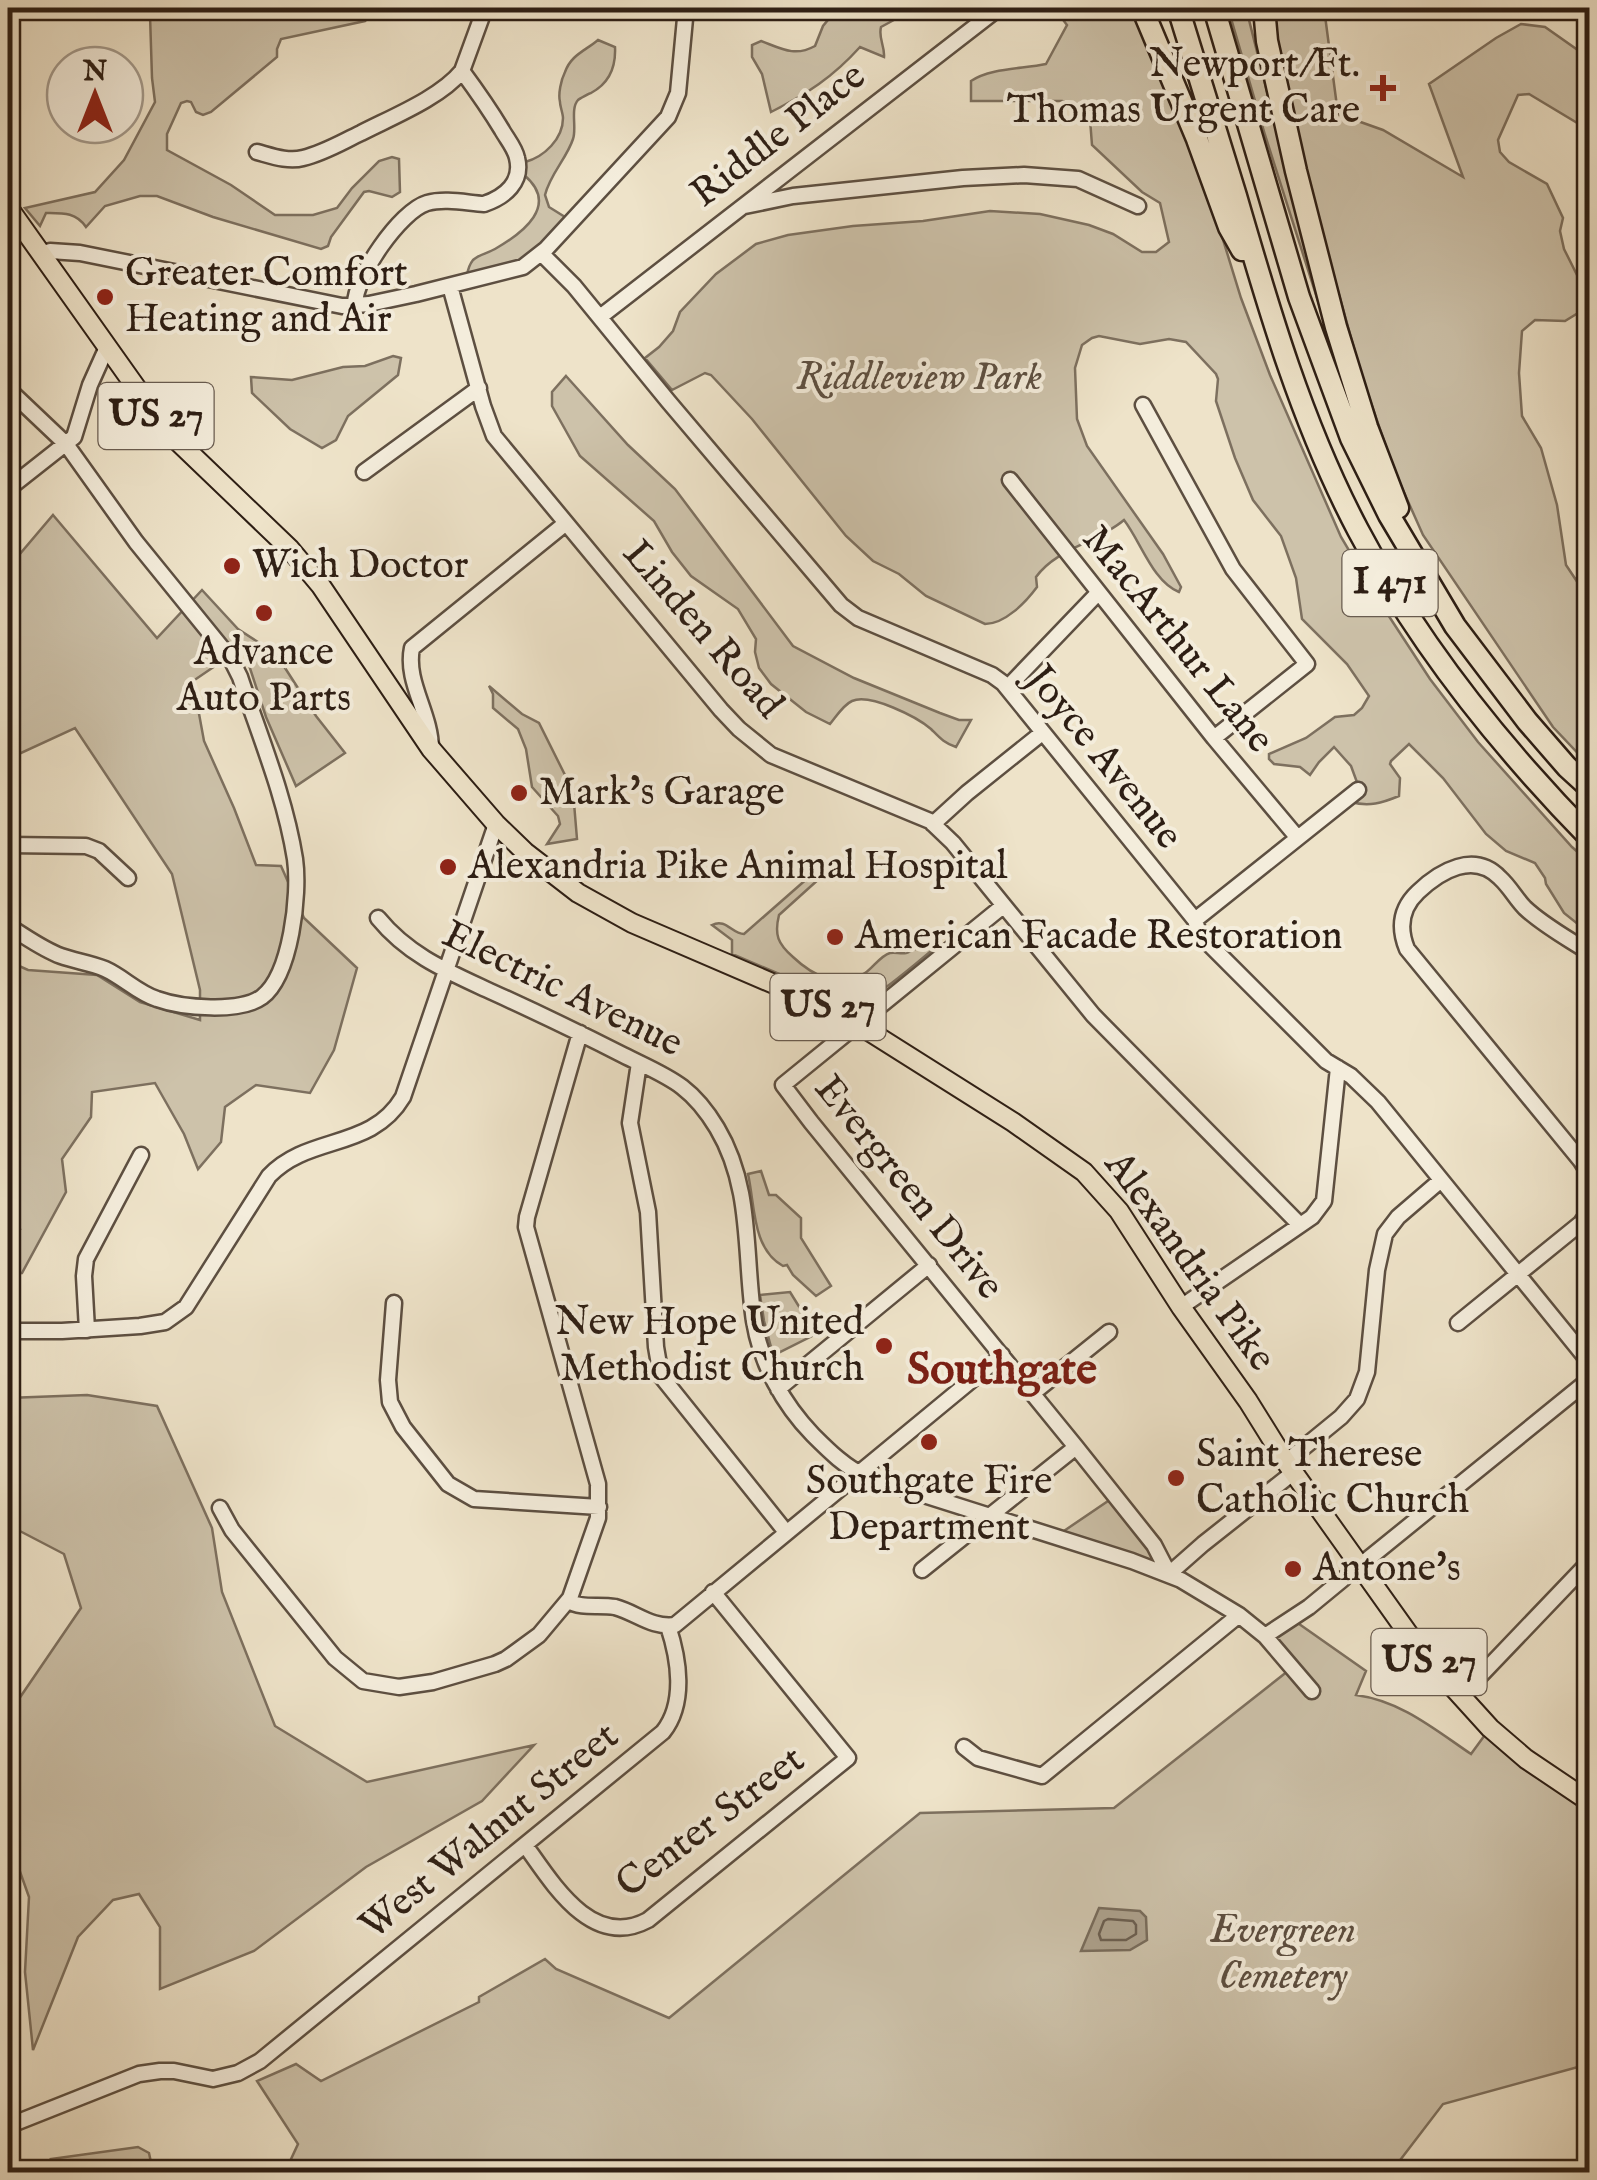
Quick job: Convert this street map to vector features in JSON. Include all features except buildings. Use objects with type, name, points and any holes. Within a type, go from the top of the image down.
[{"type":"highway","points":[[1142,8],[1229,227],[1262,287]]},
{"type":"highway","name":"I 471","points":[[1178,8],[1280,345],[1320,449],[1358,530],[1424,638],[1488,725],[1590,838]]},
{"type":"highway","name":"I 471","points":[[1214,8],[1307,322],[1351,438],[1455,626],[1526,721],[1590,788]]},
{"type":"highway","points":[[1253,8],[1278,92]]},
{"type":"highway","points":[[1264,8],[1296,172],[1336,327],[1398,507],[1404,540]]},
{"type":"main road","name":"US 27","points":[[8,207],[107,347]]},
{"type":"main road","name":"Alexandria Pike","points":[[107,347],[167,431],[290,549],[332,601],[430,749],[525,852],[578,892],[632,923],[838,1011],[1084,1172],[1119,1211],[1250,1404],[1352,1572],[1490,1728],[1526,1759],[1590,1802]]},
{"type":"street","points":[[257,152],[292,160],[320,153],[427,99],[462,71],[485,8]]},
{"type":"street","points":[[41,254],[56,250],[80,253],[342,306],[369,304],[517,270],[541,253],[668,117],[678,93],[686,8]]},
{"type":"street","name":"Riddle Place","points":[[600,317],[999,8]]},
{"type":"street","points":[[355,304],[356,288],[398,222],[408,213],[434,202],[484,204],[499,198],[517,179],[514,150],[462,71]]},
{"type":"street","points":[[739,207],[812,194],[1024,174],[1078,179],[1138,206]]},
{"type":"street","name":"Joyce Avenue","points":[[541,253],[600,317],[841,605],[858,618],[992,675],[1007,688],[1195,920],[1204,938],[1312,1048],[1372,1095],[1590,1362]]},
{"type":"street","name":"Linden Road","points":[[450,286],[494,436],[722,710],[774,756],[933,824],[1094,1015],[1300,1225]]},
{"type":"street","points":[[8,489],[74,437],[107,347]]},
{"type":"street","points":[[364,472],[478,388]]},
{"type":"street","points":[[8,389],[66,444],[136,542],[222,646],[240,676],[280,795],[294,859],[296,906],[280,971],[266,993],[241,1006],[162,1001],[106,969],[62,956],[8,926]]},
{"type":"street","points":[[1142,404],[1233,570],[1307,664],[1214,738]]},
{"type":"street","name":"MacArthur Lane","points":[[1010,480],[1297,838]]},
{"type":"street","points":[[430,749],[431,732],[411,672],[414,644],[566,523]]},
{"type":"street","points":[[1007,688],[1098,593]]},
{"type":"street","points":[[933,824],[1042,733]]},
{"type":"street","points":[[1195,920],[1358,790]]},
{"type":"street","points":[[8,1330],[87,1330],[161,1323],[176,1316],[186,1308],[279,1166],[302,1152],[366,1133],[390,1114],[403,1098],[496,824]]},
{"type":"street","points":[[8,845],[92,847],[128,878]]},
{"type":"street","points":[[1590,954],[1527,910],[1499,876],[1476,865],[1457,866],[1441,874],[1411,898],[1403,913],[1402,934],[1407,948],[1590,1176]]},
{"type":"street","points":[[858,1024],[1003,906]]},
{"type":"street","name":"Electric Avenue","points":[[378,918],[402,945],[430,963],[580,1033],[677,1082],[692,1095],[717,1128],[734,1164],[746,1212],[754,1322],[762,1353],[792,1412],[835,1456],[858,1473],[1169,1574]]},
{"type":"street","name":"Evergreen Drive","points":[[858,1024],[783,1086],[1076,1446],[1154,1546],[1169,1574],[1265,1636],[1312,1691]]},
{"type":"street","points":[[220,1508],[232,1530],[324,1646],[351,1673],[372,1684],[421,1684],[495,1664],[540,1635],[568,1601],[593,1534],[598,1506],[596,1475],[526,1228],[580,1033]]},
{"type":"street","points":[[639,1063],[630,1123],[648,1212],[660,1376],[786,1532]]},
{"type":"street","points":[[1181,1307],[1316,1214],[1324,1201],[1338,1068]]},
{"type":"street","points":[[87,1330],[86,1259],[141,1155]]},
{"type":"street","points":[[1169,1574],[1290,1467],[1356,1399],[1367,1372],[1377,1270],[1387,1229],[1441,1180]]},
{"type":"street","points":[[1458,1323],[1581,1223],[1590,1210]]},
{"type":"street","points":[[778,1389],[929,1265]]},
{"type":"street","points":[[394,1303],[389,1399],[403,1427],[448,1484],[474,1499],[598,1506]]},
{"type":"street","points":[[1033,1393],[1109,1332]]},
{"type":"street","points":[[568,1601],[576,1606],[618,1608],[654,1625],[668,1626],[680,1621],[1002,1355]]},
{"type":"street","points":[[1265,1636],[1352,1572],[1590,1379]]},
{"type":"street","points":[[922,1570],[1076,1446]]},
{"type":"street","points":[[1460,1697],[1590,1561]]},
{"type":"street","name":"Center Street","points":[[525,1845],[570,1903],[591,1921],[606,1927],[634,1926],[648,1920],[848,1758],[713,1592]]},
{"type":"street","points":[[964,1747],[978,1758],[1042,1776],[1239,1616]]},
{"type":"street","name":"West Walnut Street","points":[[8,2126],[139,2074],[174,2071],[213,2079],[238,2073],[260,2061],[667,1728],[677,1694],[676,1654],[668,1626]]},
{"type":"green space","points":[[162,8],[379,8],[365,21],[281,39],[277,57],[211,112],[203,115],[196,112],[191,102],[181,103],[167,134],[167,150],[231,185],[275,215],[313,215],[337,208],[379,161],[392,157],[399,159],[400,192],[392,197],[364,192],[328,246],[321,249],[157,196],[140,196],[105,206],[86,227],[73,216],[58,213],[46,213],[40,226],[25,208],[95,192],[132,145],[145,145],[145,121],[155,102],[150,15]]},
{"type":"green space","points":[[838,8],[916,8],[881,27],[884,57],[860,47],[819,84],[771,112],[762,74],[752,57],[752,45],[761,41],[788,51],[815,46],[823,26]]},
{"type":"green space","name":"Riddleview Park","points":[[1054,8],[1131,8],[1212,204],[1270,375],[1341,537],[1430,679],[1478,742],[1589,862],[1589,933],[1564,913],[1535,863],[1506,851],[1486,834],[1443,778],[1409,744],[1390,764],[1400,778],[1399,796],[1370,804],[1351,802],[1358,785],[1351,766],[1334,747],[1310,775],[1300,767],[1274,764],[1269,759],[1269,754],[1306,738],[1335,717],[1354,715],[1369,696],[1347,664],[1302,619],[1296,578],[1281,536],[1253,500],[1235,458],[1216,401],[1216,374],[1186,342],[1169,339],[1140,344],[1099,336],[1082,345],[1075,368],[1077,419],[1087,446],[1163,554],[1181,587],[1179,592],[1155,571],[1124,520],[1055,559],[1036,577],[1037,587],[1021,605],[1000,620],[985,624],[926,596],[899,574],[873,561],[846,536],[752,419],[711,375],[705,373],[672,390],[645,358],[673,331],[680,312],[716,274],[756,244],[788,235],[990,211],[1040,214],[1089,225],[1142,252],[1156,252],[1169,242],[1160,203],[1142,192],[1092,145],[1089,106],[1062,101],[971,101],[971,81],[979,77],[1046,64],[1067,25]]},
{"type":"green space","points":[[1228,8],[1246,8],[1325,323],[1265,135]]},
{"type":"green space","points":[[1271,8],[1324,8],[1338,114],[1383,130],[1463,177],[1429,84],[1521,24],[1545,27],[1589,58],[1589,130],[1529,94],[1518,95],[1498,140],[1500,152],[1509,162],[1547,184],[1563,218],[1560,231],[1564,249],[1581,283],[1578,313],[1565,321],[1535,320],[1522,331],[1519,373],[1522,416],[1541,448],[1557,505],[1566,565],[1576,580],[1589,556],[1589,765],[1553,727],[1423,535],[1394,470],[1362,377],[1312,198],[1280,70]]},
{"type":"green space","points":[[598,40],[615,47],[613,68],[598,89],[576,104],[573,139],[545,195],[549,207],[565,217],[520,262],[467,275],[473,260],[506,242],[534,217],[539,197],[524,175],[525,162],[556,140],[562,126],[559,95],[564,75],[575,57]]},
{"type":"green space","points":[[393,356],[401,358],[398,375],[348,416],[336,440],[322,448],[290,429],[252,393],[251,377],[292,380],[343,367],[365,366]]},
{"type":"green space","points":[[566,376],[628,445],[675,489],[793,646],[854,678],[959,720],[971,720],[956,747],[915,718],[870,700],[852,701],[830,724],[806,712],[771,684],[759,668],[756,639],[738,609],[691,576],[654,521],[580,456],[552,406],[552,392]]},
{"type":"green space","points":[[53,515],[157,638],[202,590],[238,629],[276,654],[345,753],[296,786],[266,717],[243,647],[193,681],[204,741],[256,865],[281,866],[304,918],[357,968],[334,1050],[310,1093],[256,1085],[225,1107],[221,1142],[198,1169],[184,1134],[155,1083],[92,1092],[91,1117],[62,1159],[66,1192],[22,1273],[8,1274],[8,1234],[20,1229],[8,1193],[8,961],[28,970],[97,975],[140,1002],[200,1020],[200,990],[172,874],[75,728],[8,759],[8,568]]},
{"type":"green space","points":[[489,686],[539,723],[573,791],[577,839],[547,844],[560,824],[558,816],[532,787],[526,749],[518,729],[493,708]]},
{"type":"green space","points":[[814,861],[830,869],[779,915],[777,928],[784,948],[809,970],[827,978],[846,980],[865,973],[890,953],[906,953],[928,943],[936,947],[888,986],[856,1001],[843,1001],[732,954],[732,940],[712,925],[721,923],[744,934],[809,877]]},
{"type":"green space","points":[[761,1171],[769,1195],[776,1195],[801,1218],[801,1238],[831,1286],[816,1296],[787,1265],[773,1258],[760,1238],[748,1174]]},
{"type":"green space","points":[[790,1292],[816,1334],[780,1352],[771,1347],[760,1295]]},
{"type":"green space","points":[[87,1395],[157,1406],[212,1528],[222,1592],[275,1726],[367,1782],[534,1745],[482,1801],[366,1867],[254,1951],[160,1989],[160,1927],[139,1894],[113,1900],[78,1937],[33,2050],[25,1972],[29,1897],[8,1838],[8,1715],[81,1608],[64,1554],[14,1528],[8,1529],[8,1398]]},
{"type":"green space","points":[[1114,1497],[1169,1574],[1055,1537]]},
{"type":"green space","name":"Evergreen Cemetery","points":[[1292,1619],[1366,1671],[1356,1695],[1402,1710],[1471,1754],[1490,1728],[1589,1802],[1589,2064],[1443,2104],[1391,2172],[285,2172],[298,2144],[257,2081],[296,2064],[321,2081],[479,2002],[479,1997],[545,1959],[556,1969],[669,2018],[920,1813],[1114,1808],[1293,1667],[1265,1636]]},
{"type":"green space","points":[[138,2147],[149,2153],[153,2172],[56,2172],[51,2159]]},
{"type":"water","points":[[1099,1908],[1140,1911],[1146,1917],[1147,1940],[1130,1950],[1081,1951]]},
{"type":"place","name":"Newport/Ft. Thomas Urgent Care","points":[[1383,88]]},
{"type":"place","name":"Greater Comfort Heating and Air","points":[[105,297]]},
{"type":"place","name":"Wich Doctor","points":[[232,566]]},
{"type":"place","name":"Advance Auto Parts","points":[[264,613]]},
{"type":"place","name":"Mark's Garage","points":[[519,793]]},
{"type":"place","name":"Alexandria Pike Animal Hospital","points":[[448,867]]},
{"type":"place","name":"American Facade Restoration","points":[[835,937]]},
{"type":"place","name":"New Hope United Methodist Church","points":[[884,1346]]},
{"type":"place","name":"Southgate Fire Department","points":[[929,1442]]},
{"type":"place","name":"Saint Therese Catholic Church","points":[[1176,1478]]},
{"type":"place","name":"Antone's","points":[[1293,1569]]},
{"type":"district","name":"Southgate","points":[[1002,1370]]}]
